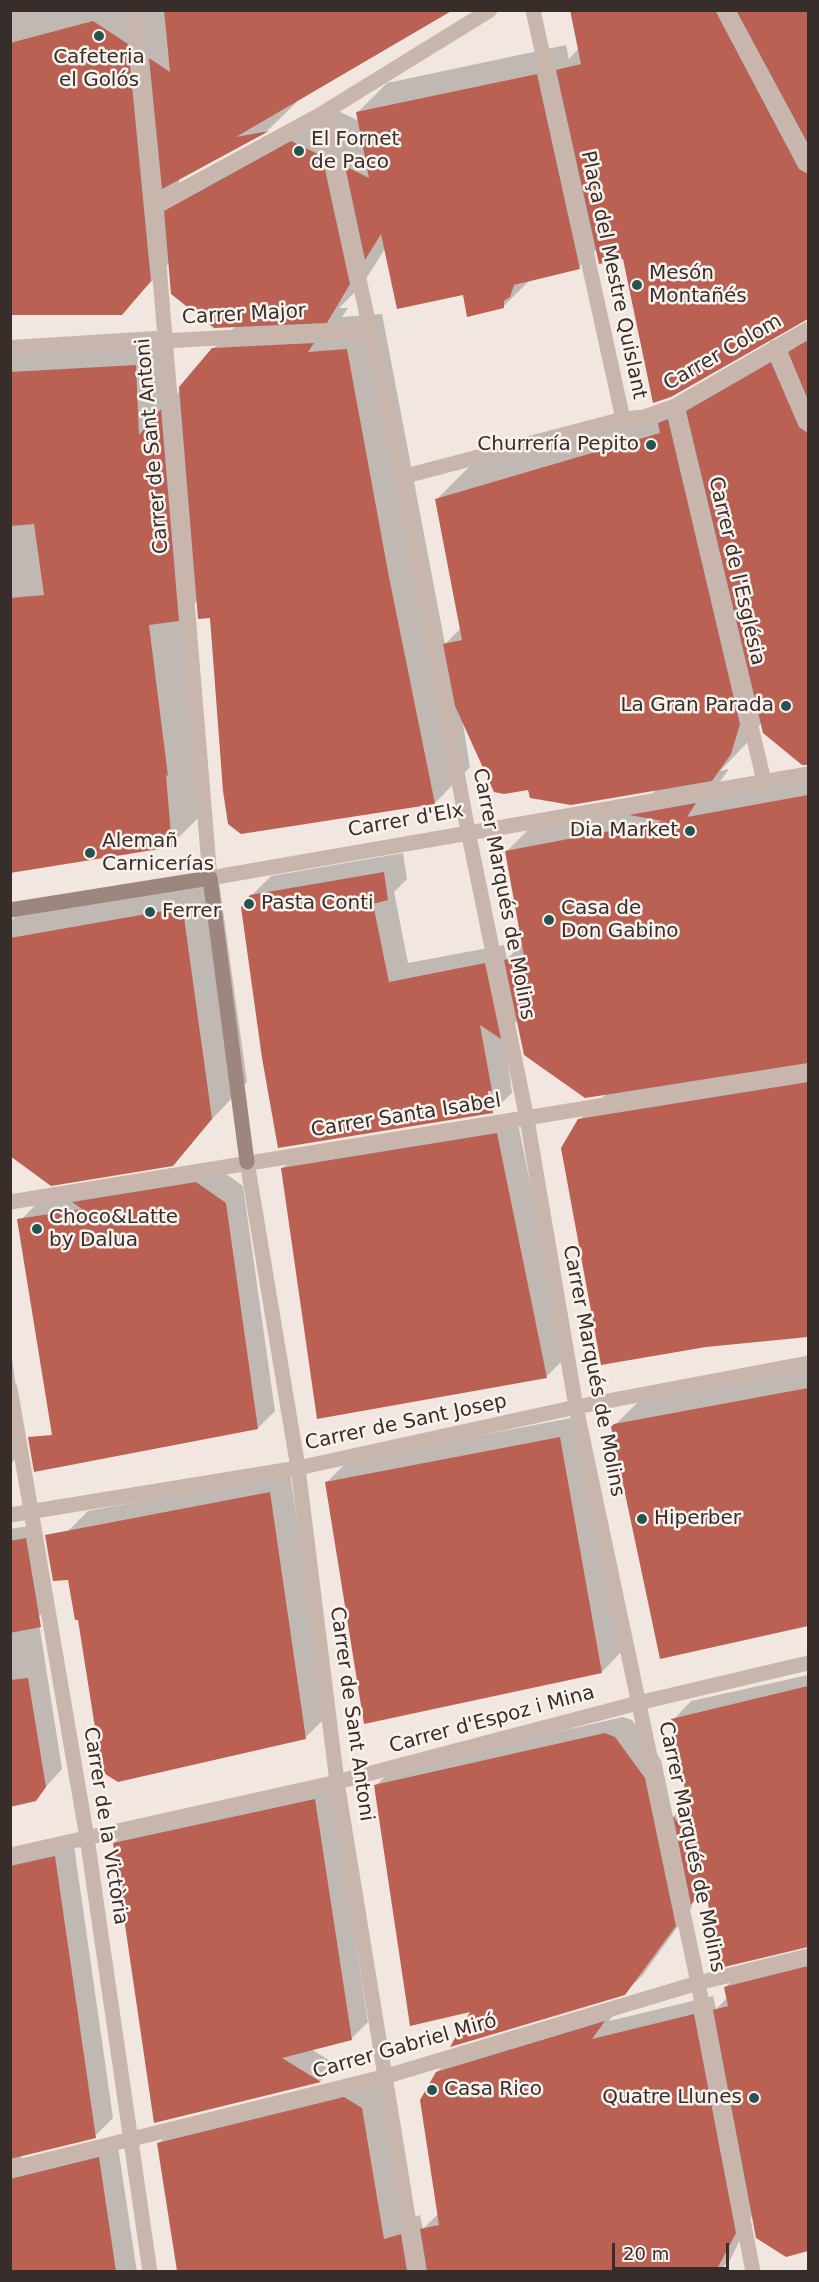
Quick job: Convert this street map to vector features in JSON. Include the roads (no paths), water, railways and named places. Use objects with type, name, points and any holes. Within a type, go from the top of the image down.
[{"type":"street","points":[[10,12],[18,10]]},
{"type":"street","name":"Carrer de Sant Antoni","points":[[134,10],[154,205],[210,878]]},
{"type":"street","points":[[154,205],[323,113],[490,10]]},
{"type":"street","name":"Plaça del Mestre Quislant","points":[[402,477],[623,419],[533,10]]},
{"type":"street","points":[[725,10],[808,164]]},
{"type":"street","points":[[323,113],[402,477]]},
{"type":"street","name":"Carrer Colom","points":[[623,419],[645,417],[675,406],[808,329]]},
{"type":"street","name":"Carrer Major","points":[[10,349],[371,330]]},
{"type":"street","points":[[775,347],[808,423]]},
{"type":"street","name":"Carrer de l'Església","points":[[675,406],[764,781]]},
{"type":"street","name":"Carrer Marqués de Molins","points":[[402,477],[468,831],[527,1119],[576,1407],[698,1983],[753,2271]]},
{"type":"street","name":"Carrer d'Elx","points":[[10,910],[210,878],[468,831],[808,774]]},
{"type":"street","points":[[210,878],[247,1162]]},
{"type":"street","name":"Carrer Santa Isabel","points":[[10,1202],[808,1072]]},
{"type":"street","name":"Carrer de Sant Antoni","points":[[247,1162],[298,1468],[337,1782],[387,2076],[417,2271]]},
{"type":"street","name":"Carrer de Sant Josep","points":[[10,1515],[298,1468],[576,1407],[808,1363]]},
{"type":"street","name":"Carrer de la Victòria","points":[[10,1388],[87,1838],[150,2271]]},
{"type":"street","name":"Carrer d'Espoz i Mina","points":[[10,1855],[337,1782],[639,1703],[808,1663]]},
{"type":"street","name":"Carrer Gabriel Miró","points":[[10,2169],[387,2076],[698,1983],[808,1956]]},
{"type":"place","name":"Cafeteria el Golós","points":[[99,36]]},
{"type":"place","name":"El Fornet de Paco","points":[[299,151]]},
{"type":"place","name":"Mesón Montañés","points":[[637,285]]},
{"type":"place","name":"Churrería Pepito","points":[[651,445]]},
{"type":"place","name":"La Gran Parada","points":[[786,706]]},
{"type":"place","name":"Dia Market","points":[[690,831]]},
{"type":"place","name":"Alemañ Carnicerías","points":[[90,853]]},
{"type":"place","name":"Pasta Conti","points":[[249,904]]},
{"type":"place","name":"Ferrer","points":[[150,912]]},
{"type":"place","name":"Casa de Don Gabino","points":[[549,920]]},
{"type":"place","name":"Choco&Latte by Dalua","points":[[37,1229]]},
{"type":"place","name":"Hiperber","points":[[642,1519]]},
{"type":"place","name":"Casa Rico","points":[[432,2090]]},
{"type":"place","name":"Quatre Llunes","points":[[754,2098]]}]
